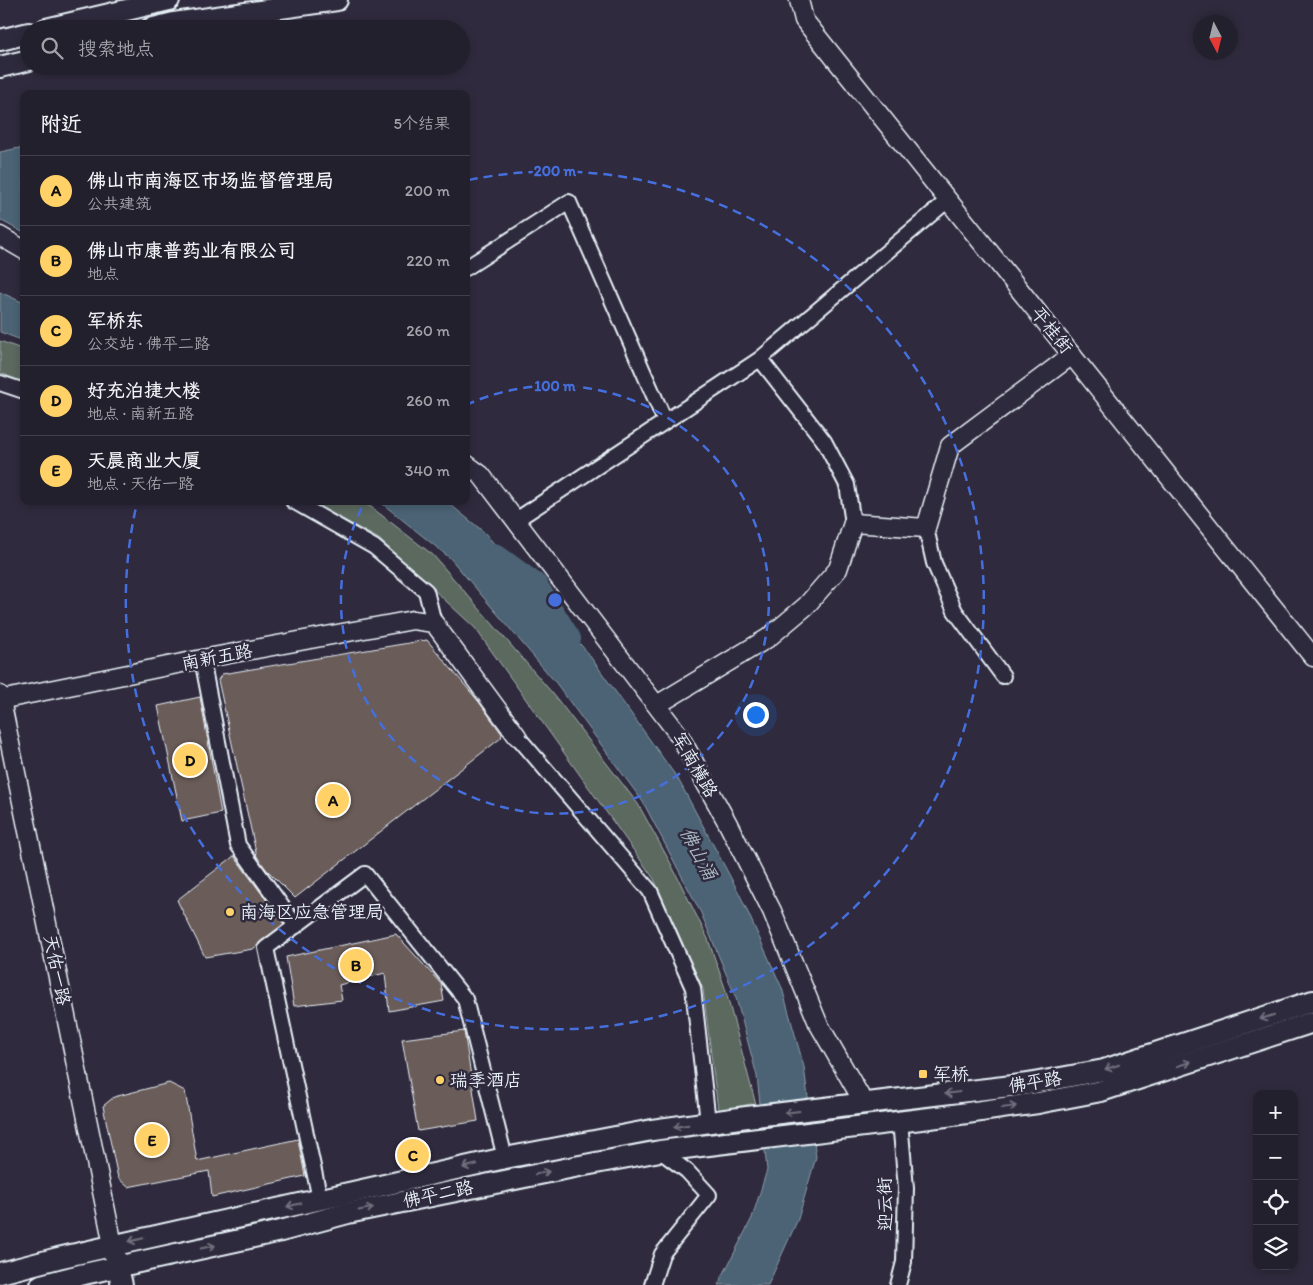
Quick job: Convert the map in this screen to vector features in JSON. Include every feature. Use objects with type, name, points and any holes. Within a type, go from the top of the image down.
[{"type":"main road","points":[[84,20],[169,0]]},
{"type":"main road","points":[[195,20],[325,1]]},
{"type":"main road","points":[[0,40],[20,35]]},
{"type":"main road","points":[[0,68],[20,62]]},
{"type":"main road","name":"佛平路","points":[[747,1117],[1028,1084],[1104,1070],[1313,1001]]},
{"type":"main road","name":"佛平路","points":[[840,1129],[1038,1103],[1101,1091],[1313,1022]]},
{"type":"main road","name":"佛平二路","points":[[0,1272],[505,1158],[642,1132],[747,1117]]},
{"type":"main road","name":"佛平二路","points":[[41,1285],[119,1276],[357,1211],[531,1175],[660,1151],[840,1129]]},
{"type":"main road","points":[[114,1245],[119,1276]]},
{"type":"street","name":"平桂街","points":[[799,0],[804,20],[1313,656]]},
{"type":"street","points":[[516,520],[760,359],[948,200]]},
{"type":"street","points":[[470,265],[568,202],[666,421]]},
{"type":"street","points":[[0,236],[20,248]]},
{"type":"street","points":[[1003,676],[955,611],[934,563],[926,528],[950,446],[1072,355]]},
{"type":"street","points":[[657,705],[768,638],[806,606],[838,569],[853,523],[847,485],[824,441],[760,359]]},
{"type":"street","points":[[0,383],[20,390]]},
{"type":"street","name":"军南横路","points":[[470,466],[482,474],[679,734],[772,910],[818,1024],[864,1103]]},
{"type":"street","points":[[300,505],[374,547],[426,591],[434,623],[517,736],[650,891],[694,988],[708,1122]]},
{"type":"street","points":[[853,523],[926,528]]},
{"type":"street","name":"南新五路","points":[[0,698],[414,620],[434,623]]},
{"type":"street","points":[[202,659],[238,845],[296,926]]},
{"type":"street","name":"天佑一路","points":[[0,698],[114,1245]]},
{"type":"street","points":[[320,1199],[266,948],[365,874],[465,999],[505,1158]]},
{"type":"street","name":"迎云街","points":[[898,1285],[904,1262],[906,1188],[900,1122]]},
{"type":"street","points":[[652,1285],[662,1254],[709,1195],[687,1171],[660,1151]]},
{"type":"green space","points":[[0,341],[20,348],[20,380],[0,373]]},
{"type":"green space","points":[[316,505],[367,505],[433,555],[554,695],[638,804],[670,862],[708,939],[725,988],[756,1105],[751,1104],[718,1110],[703,989],[654,879],[475,628],[379,539]]},
{"type":"water","points":[[20,148],[20,231],[0,220],[0,152]]},
{"type":"water","points":[[0,292],[20,301],[20,340],[0,332]]},
{"type":"water","points":[[384,505],[451,505],[484,532],[587,652],[678,779],[740,895],[782,988],[804,1067],[816,1157],[798,1219],[768,1285],[718,1285],[752,1218],[767,1170],[757,1076],[736,998],[701,913],[643,802],[556,683],[450,558]]},
{"type":"building","points":[[427,640],[479,702],[502,734],[501,738],[295,898],[266,869],[257,857],[218,680],[222,674]]},
{"type":"building","points":[[200,697],[221,813],[182,821],[158,706]]},
{"type":"building","name":"南海区应急管理局","points":[[234,856],[284,924],[253,949],[205,957],[177,900]]},
{"type":"building","points":[[396,934],[441,984],[444,1001],[389,1011],[385,973],[339,985],[342,1000],[294,1006],[286,957]]},
{"type":"building","name":"瑞季酒店","points":[[464,1031],[478,1121],[418,1131],[402,1039]]},
{"type":"building","points":[[169,1083],[185,1091],[197,1161],[298,1139],[305,1176],[212,1197],[209,1171],[128,1187],[118,1178],[103,1106],[114,1097]]},
{"type":"waterway","name":"佛山涌","points":[[494,556],[535,586],[568,639]]},
{"type":"place","name":"好充泊捷大楼","points":[[190,760]]},
{"type":"place","name":"佛山市南海区市场监督管理局","points":[[333,800]]},
{"type":"place","name":"南海区应急管理局","points":[[230,912]]},
{"type":"place","name":"佛山市康普药业有限公司","points":[[356,965]]},
{"type":"place","name":"军桥","points":[[923,1074]]},
{"type":"place","name":"瑞季酒店","points":[[440,1080]]},
{"type":"place","name":"天晨商业大厦","points":[[152,1140]]},
{"type":"place","name":"军桥东","points":[[413,1155]]}]
